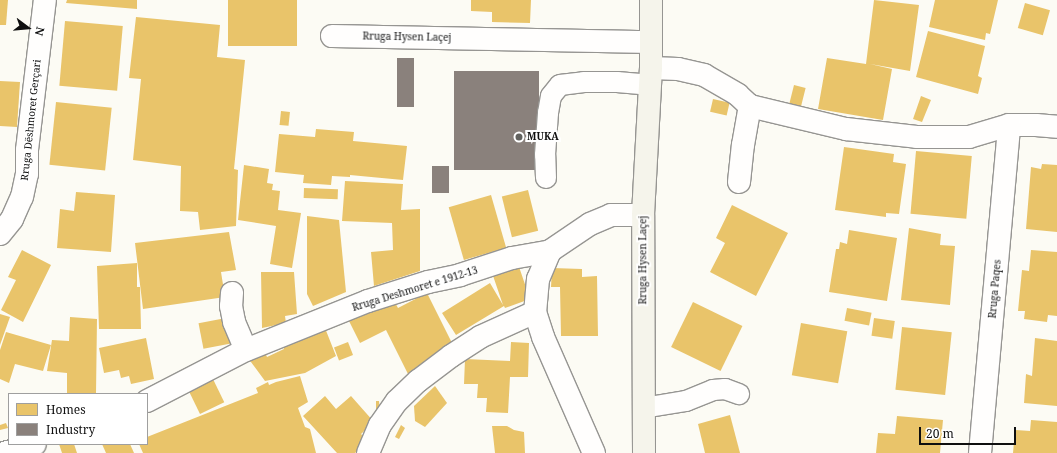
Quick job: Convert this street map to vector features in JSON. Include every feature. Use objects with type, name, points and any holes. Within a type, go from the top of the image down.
[{"type":"main road","name":"Rruga Hysen Laçej","points":[[644,453],[643,215],[650,76],[651,0]]},
{"type":"street","name":"Rruga Dëshmoret Gerçari","points":[[0,234],[12,219],[22,197],[27,174],[27,150],[45,0]]},
{"type":"street","name":"Rruga Hysen Laçej","points":[[332,36],[651,42]]},
{"type":"street","points":[[650,76],[678,69],[704,74],[738,95],[750,106],[846,129],[916,137],[970,137],[1009,125],[1057,127]]},
{"type":"street","points":[[740,182],[743,145],[750,106]]},
{"type":"street","name":"Rruga Paqes","points":[[980,453],[1009,125]]},
{"type":"street","name":"Rruga Deshmoret e 1912-13","points":[[148,400],[246,350],[368,301],[428,282],[460,275],[512,258],[550,251],[590,224],[611,215],[643,215]]},
{"type":"street","points":[[550,251],[538,279],[535,312],[543,337],[594,453]]},
{"type":"street","points":[[232,293],[231,306],[234,322],[246,350]]},
{"type":"street","points":[[368,453],[380,425],[397,401],[418,381],[451,356],[480,337],[535,312]]},
{"type":"street","points":[[4,453],[32,445]]},
{"type":"lane","points":[[546,178],[545,155],[548,113],[552,96],[560,85],[584,82],[617,82],[650,76]]},
{"type":"lane","points":[[643,408],[686,401],[713,390],[725,389],[739,394]]},
{"type":"building: Homes","points":[[0,0],[8,0],[6,25],[0,25]]},
{"type":"building: Homes","points":[[67,0],[137,0],[137,9],[66,3]]},
{"type":"building: Homes","points":[[228,0],[297,0],[297,46],[228,46]]},
{"type":"building: Homes","points":[[471,0],[531,0],[530,23],[492,22],[492,12],[471,11]]},
{"type":"building: Homes","points":[[874,0],[919,5],[910,71],[870,64],[892,69],[883,120],[818,109],[827,58],[866,64]]},
{"type":"building: Homes","points":[[935,0],[998,0],[990,34],[986,33],[985,40],[929,27]]},
{"type":"building: Homes","points":[[1025,3],[1050,10],[1043,35],[1018,28]]},
{"type":"building: Homes","points":[[136,17],[220,25],[217,57],[245,60],[234,169],[238,170],[236,226],[200,230],[198,212],[180,211],[181,166],[133,160],[141,79],[129,78]]},
{"type":"building: Homes","points":[[65,21],[123,26],[117,91],[59,86]]},
{"type":"building: Homes","points":[[928,31],[985,46],[978,76],[982,78],[978,94],[916,77]]},
{"type":"building: Homes","points":[[0,81],[20,82],[17,127],[0,126]]},
{"type":"building: Homes","points":[[794,85],[806,88],[800,109],[789,106]]},
{"type":"building: Homes","points":[[921,96],[931,100],[922,122],[913,119]]},
{"type":"building: Homes","points":[[713,99],[730,103],[727,115],[710,112]]},
{"type":"building: Homes","points":[[56,102],[112,108],[105,171],[49,165]]},
{"type":"building: Homes","points":[[281,111],[290,112],[288,126],[280,125]]},
{"type":"building: Homes","points":[[316,129],[354,132],[353,141],[407,146],[403,180],[350,175],[350,177],[332,176],[331,185],[303,183],[304,175],[275,172],[279,134],[315,137]]},
{"type":"building: Homes","points":[[844,147],[894,154],[893,162],[906,164],[899,214],[886,213],[886,217],[835,210]]},
{"type":"building: Homes","points":[[916,151],[972,156],[966,219],[911,214]]},
{"type":"building: Homes","points":[[1042,164],[1057,165],[1057,232],[1026,229],[1031,167],[1041,169]]},
{"type":"building: Homes","points":[[244,165],[269,169],[267,183],[273,184],[272,190],[280,191],[278,210],[301,213],[292,268],[270,264],[276,226],[238,220]]},
{"type":"building: Homes","points":[[345,181],[403,184],[401,210],[420,209],[420,271],[374,286],[371,252],[393,250],[392,223],[342,221]]},
{"type":"building: Homes","points":[[304,188],[338,189],[338,199],[304,198]]},
{"type":"building: Homes","points":[[528,190],[538,231],[512,237],[502,197]]},
{"type":"building: Homes","points":[[76,192],[115,195],[111,252],[57,248],[60,209],[74,211]]},
{"type":"building: Homes","points":[[491,195],[506,248],[464,260],[449,207]]},
{"type":"building: Homes","points":[[732,205],[788,233],[756,296],[710,272],[725,243],[716,238]]},
{"type":"building: Homes","points":[[307,216],[339,220],[346,292],[313,306],[307,294]]},
{"type":"building: Homes","points":[[909,228],[941,234],[940,245],[955,246],[950,305],[901,300]]},
{"type":"building: Homes","points":[[849,230],[897,238],[887,301],[829,292],[836,249],[839,249],[840,242],[847,244]]},
{"type":"building: Homes","points":[[229,232],[236,270],[221,272],[225,297],[143,309],[135,243]]},
{"type":"building: Homes","points":[[22,250],[51,265],[23,322],[1,310],[16,280],[8,277]]},
{"type":"building: Homes","points":[[1031,250],[1057,252],[1057,316],[1048,315],[1047,322],[1024,319],[1025,311],[1018,311],[1022,270],[1029,271]]},
{"type":"building: Homes","points":[[516,258],[530,299],[505,308],[504,306],[456,335],[442,313],[490,283],[503,305],[490,267]]},
{"type":"building: Homes","points":[[137,263],[137,287],[140,287],[141,329],[99,329],[97,266]]},
{"type":"building: Homes","points":[[552,268],[582,269],[582,277],[597,276],[598,336],[561,336],[560,287],[551,287]]},
{"type":"building: Homes","points":[[261,272],[294,272],[297,314],[285,316],[286,323],[262,328]]},
{"type":"building: Homes","points":[[427,293],[454,347],[421,364],[425,373],[411,380],[386,330],[360,343],[348,319],[392,297],[398,308]]},
{"type":"building: Homes","points":[[693,302],[742,326],[721,371],[671,347]]},
{"type":"building: Homes","points":[[847,308],[872,313],[869,326],[845,321]]},
{"type":"building: Homes","points":[[0,314],[10,317],[0,345]]},
{"type":"building: Homes","points":[[70,317],[97,319],[96,393],[67,393],[67,373],[47,371],[52,340],[69,341]]},
{"type":"building: Homes","points":[[226,318],[231,344],[203,349],[199,323]]},
{"type":"building: Homes","points":[[874,318],[895,321],[892,339],[871,336]]},
{"type":"building: Homes","points":[[801,323],[847,331],[838,383],[792,375]]},
{"type":"building: Homes","points":[[902,327],[952,332],[945,395],[895,390]]},
{"type":"building: Homes","points":[[325,328],[336,356],[305,373],[265,381],[248,358],[264,350],[267,357],[284,349],[281,341]]},
{"type":"building: Homes","points":[[6,332],[51,345],[43,371],[15,364],[9,383],[0,379],[0,350]]},
{"type":"building: Homes","points":[[146,338],[154,379],[131,384],[129,376],[121,378],[119,370],[104,373],[99,348]]},
{"type":"building: Homes","points":[[1035,338],[1057,341],[1057,406],[1024,403],[1026,374],[1032,376]]},
{"type":"building: Homes","points":[[348,342],[353,355],[339,360],[334,347]]},
{"type":"building: Homes","points":[[511,342],[529,343],[528,377],[510,377],[508,413],[486,412],[487,398],[477,398],[478,384],[464,384],[465,359],[510,361]]},
{"type":"building: Homes","points":[[300,376],[308,402],[298,408],[305,427],[310,429],[316,453],[143,453],[139,445],[148,445],[148,437],[258,393],[256,388],[268,382],[269,385]]},
{"type":"building: Homes","points":[[212,377],[224,402],[200,414],[188,389]]},
{"type":"building: Homes","points":[[435,386],[447,403],[425,427],[415,421],[414,406]]},
{"type":"building: Homes","points":[[325,396],[336,409],[351,396],[374,422],[361,434],[368,441],[355,453],[337,453],[303,416]]},
{"type":"building: Homes","points":[[376,401],[379,401],[380,413],[376,413]]},
{"type":"building: Homes","points":[[730,415],[740,453],[705,453],[698,424]]},
{"type":"building: Homes","points":[[897,416],[943,420],[940,453],[876,453],[878,433],[895,434]]},
{"type":"building: Homes","points":[[1031,420],[1057,422],[1057,453],[1013,453],[1015,430],[1030,431]]},
{"type":"building: Homes","points":[[6,423],[8,428],[0,430],[0,425]]},
{"type":"building: Homes","points":[[401,425],[405,428],[399,439],[395,437]]},
{"type":"building: Homes","points":[[492,426],[507,426],[514,430],[524,432],[525,453],[495,453]]},
{"type":"building: Homes","points":[[59,445],[74,445],[77,453],[62,453]]},
{"type":"building: Homes","points":[[102,445],[130,445],[134,453],[106,453]]},
{"type":"building: Industry","points":[[397,58],[414,58],[414,107],[397,107]]},
{"type":"building: Industry","points":[[454,71],[539,71],[539,170],[454,170]]},
{"type":"building: Industry","points":[[432,166],[449,166],[449,193],[432,193]]},
{"type":"place","name":"MUKA","points":[[519,137]]}]
